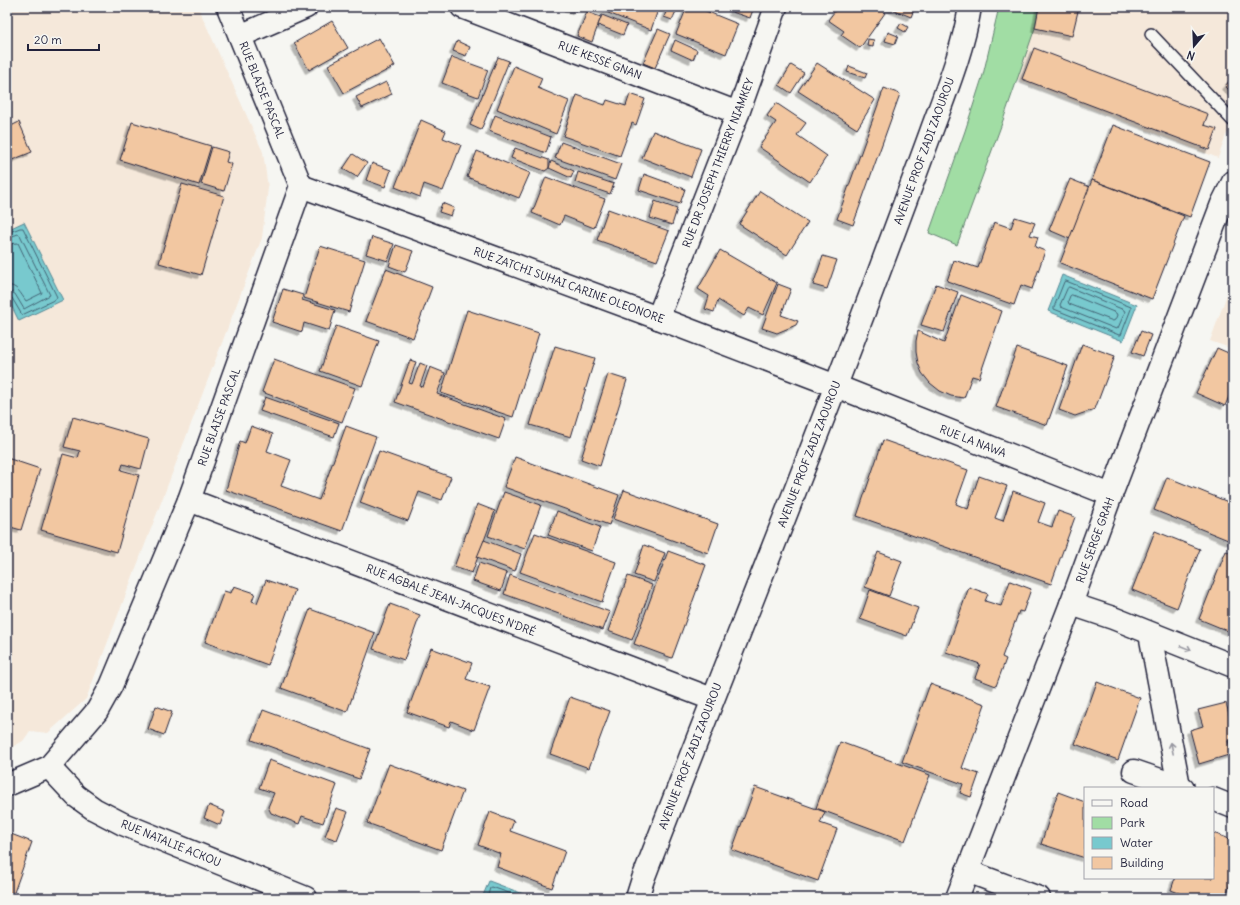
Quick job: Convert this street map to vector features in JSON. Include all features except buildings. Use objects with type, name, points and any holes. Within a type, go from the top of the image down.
[{"type":"street","name":"RUE BLAISE PASCAL","points":[[7,785],[49,766],[97,711],[111,686],[189,500],[301,186],[228,7]]},
{"type":"street","points":[[240,36],[306,7]]},
{"type":"street","name":"RUE KESSÉ GNAN","points":[[462,7],[738,113]]},
{"type":"street","name":"RUE DR JOSEPH THIERRY NIAMKEY","points":[[658,318],[738,113],[776,7]]},
{"type":"street","name":"AVENUE PROF ZADI ZAOUROU","points":[[637,898],[645,872],[712,699],[813,448],[951,79],[968,20],[970,7]]},
{"type":"street","name":"RUE SERGE GRAH","points":[[957,898],[1071,604],[1219,212],[1233,182]]},
{"type":"street","name":"RUE ZATCHI SUHAI CARINE OLEONORE","points":[[301,186],[658,318],[836,386]]},
{"type":"street","name":"RUE LA NAWA","points":[[836,386],[1111,495]]},
{"type":"street","name":"RUE AGBALÉ JEAN-JACQUES N'DRÉ","points":[[189,500],[712,699]]},
{"type":"street","points":[[1071,604],[1113,618],[1233,666]]},
{"type":"street","points":[[1150,634],[1181,787]]},
{"type":"street","name":"RUE NATALIE ACKOU","points":[[49,766],[76,796],[94,809],[123,824],[306,898]]},
{"type":"street","points":[[1134,771],[1181,787]]},
{"type":"street","points":[[1214,799],[1233,807]]},
{"type":"street","points":[[967,871],[1039,898]]},
{"type":"lane","points":[[1151,34],[1233,121]]},
{"type":"shaded area","points":[[7,7],[198,7],[263,152],[268,188],[262,238],[86,699],[48,733],[30,731],[23,741],[7,750]]},
{"type":"shaded area","points":[[1039,7],[1233,7],[1233,128],[1226,135],[1218,158],[1017,79],[1035,28]]},
{"type":"shaded area","points":[[1233,278],[1233,349],[1210,341]]},
{"type":"green space","points":[[999,7],[1039,7],[1035,28],[957,245],[929,233],[983,75]]},
{"type":"water","points":[[24,222],[63,300],[19,321],[7,297],[7,230]]},
{"type":"water","points":[[1062,275],[1137,305],[1123,341],[1048,311]]},
{"type":"water","points":[[489,881],[534,898],[482,898]]}]
